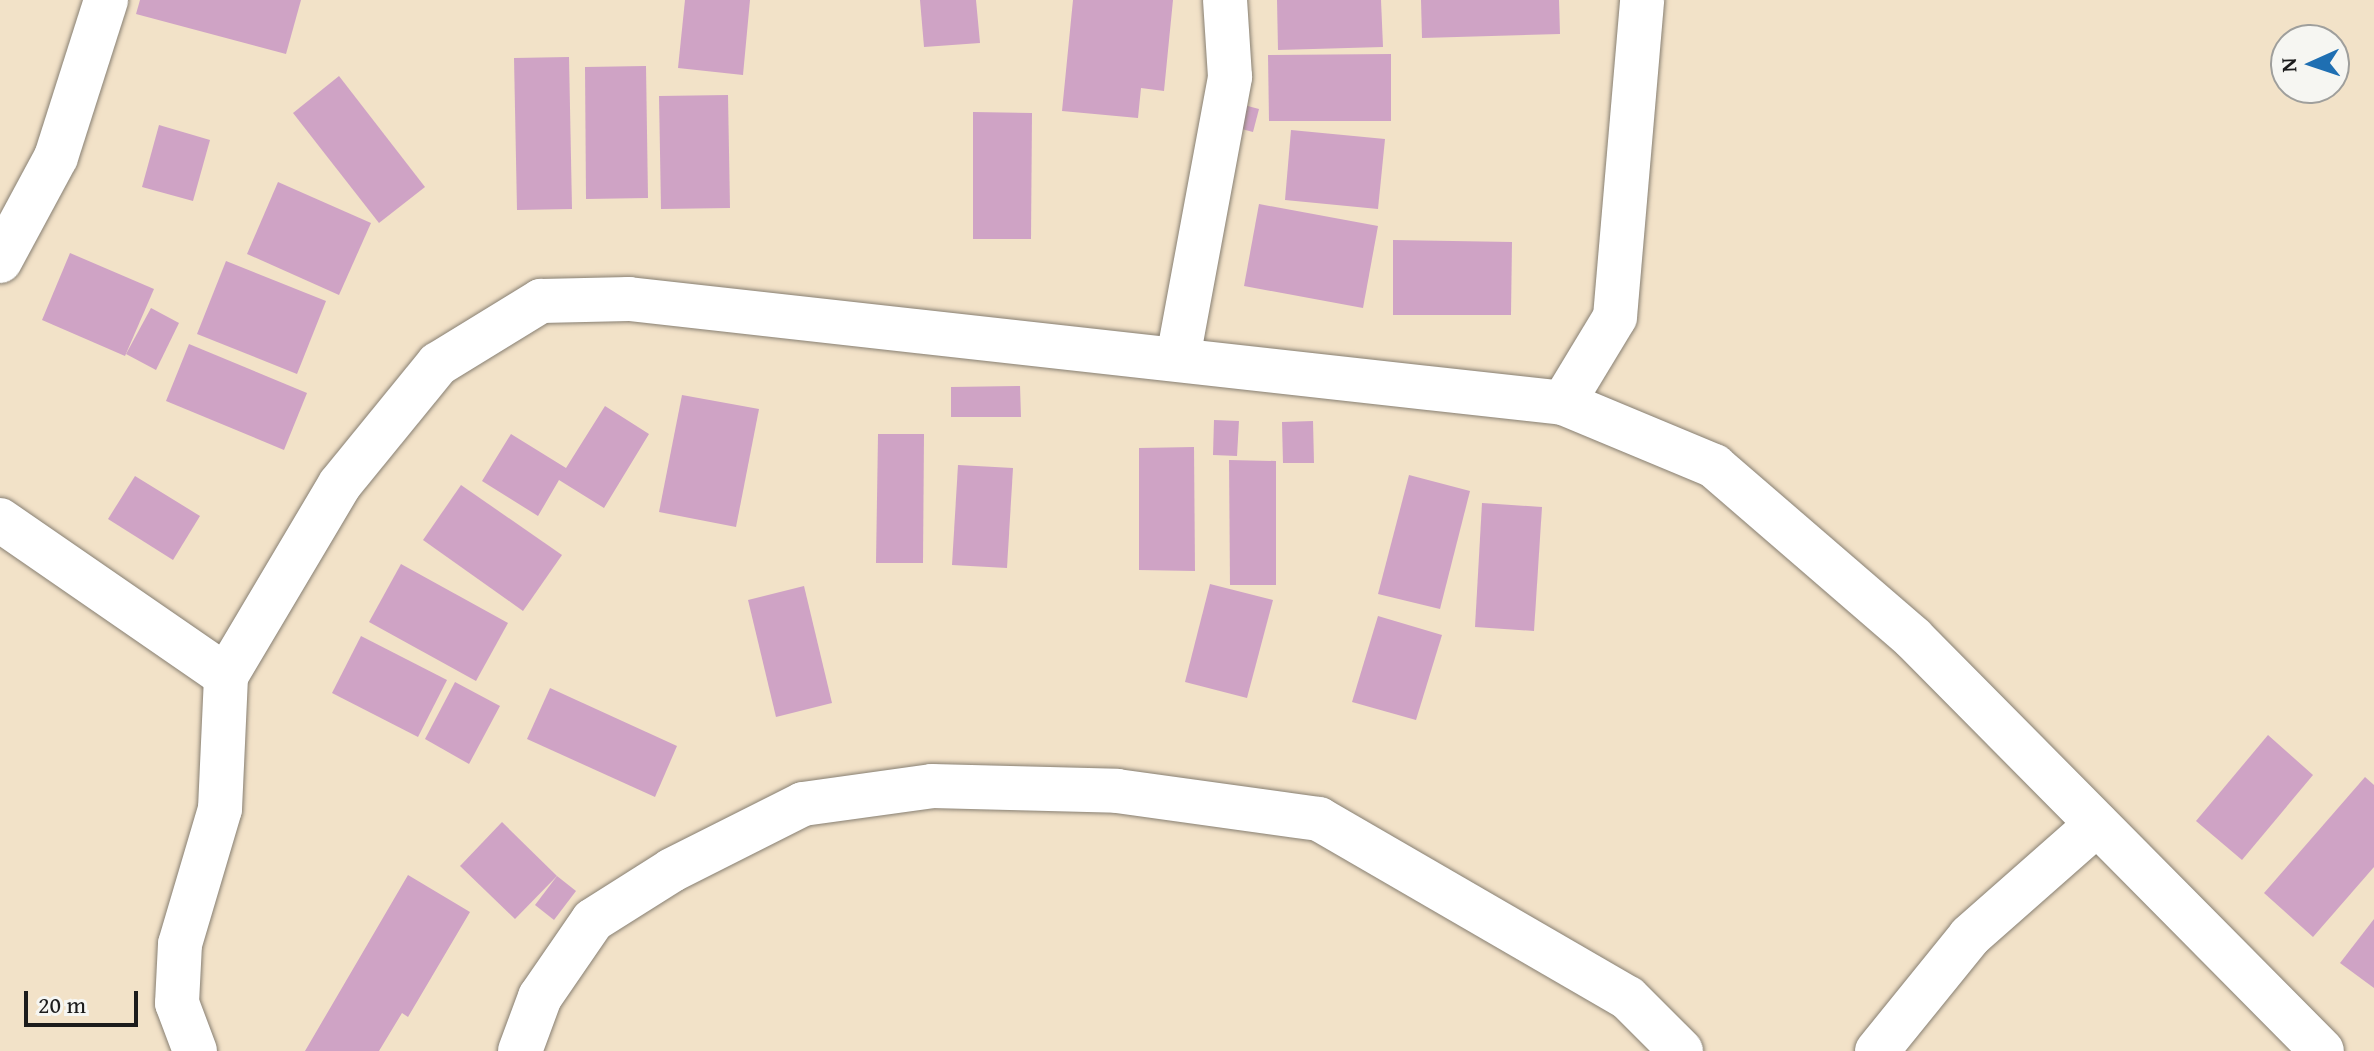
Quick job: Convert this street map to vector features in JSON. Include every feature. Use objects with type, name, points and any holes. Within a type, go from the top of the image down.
[{"type":"street","points":[[0,261],[56,157],[106,0]]},
{"type":"street","points":[[1178,358],[1230,77],[1225,0]]},
{"type":"street","points":[[1563,403],[1615,317],[1642,0]]},
{"type":"street","points":[[195,1051],[177,1003],[180,944],[220,809],[226,676],[340,484],[438,364],[541,301],[629,299],[1563,403],[1714,466],[1913,638],[2322,1051]]},
{"type":"street","points":[[0,520],[226,676]]},
{"type":"street","points":[[520,1051],[540,997],[593,920],[672,870],[803,804],[932,786],[1117,791],[1319,819],[1628,998],[1681,1051]]},
{"type":"street","points":[[1877,1051],[1970,936],[2097,824]]},
{"type":"building","points":[[140,0],[301,0],[286,54],[136,14]]},
{"type":"building","points":[[685,0],[750,0],[743,75],[678,68]]},
{"type":"building","points":[[920,0],[976,0],[980,43],[924,47]]},
{"type":"building","points":[[1073,0],[1173,0],[1164,91],[1141,88],[1138,118],[1062,111]]},
{"type":"building","points":[[1277,0],[1381,0],[1383,47],[1278,50]]},
{"type":"building","points":[[1421,0],[1559,0],[1560,34],[1422,38]]},
{"type":"building","points":[[1391,54],[1391,121],[1269,121],[1268,55]]},
{"type":"building","points":[[569,57],[572,209],[517,210],[514,58]]},
{"type":"building","points":[[646,66],[648,198],[586,199],[585,67]]},
{"type":"building","points":[[339,76],[425,187],[379,223],[293,113]]},
{"type":"building","points":[[728,95],[730,208],[661,209],[659,96]]},
{"type":"building","points":[[1229,101],[1259,109],[1253,132],[1223,124]]},
{"type":"building","points":[[973,112],[1032,113],[1031,239],[973,239]]},
{"type":"building","points":[[159,125],[210,140],[193,201],[142,187]]},
{"type":"building","points":[[1291,130],[1385,139],[1378,209],[1285,200]]},
{"type":"building","points":[[278,182],[371,223],[339,295],[247,254]]},
{"type":"building","points":[[1259,204],[1378,226],[1363,308],[1244,286]]},
{"type":"building","points":[[1393,240],[1512,242],[1511,315],[1393,315]]},
{"type":"building","points":[[70,253],[154,289],[125,356],[42,320]]},
{"type":"building","points":[[226,261],[326,301],[297,374],[197,334]]},
{"type":"building","points":[[151,308],[179,323],[156,370],[126,354]]},
{"type":"building","points":[[189,344],[307,393],[284,450],[166,401]]},
{"type":"building","points":[[1020,386],[1021,417],[951,417],[951,387]]},
{"type":"building","points":[[682,395],[759,409],[736,527],[659,512]]},
{"type":"building","points":[[605,406],[649,434],[604,508],[559,480],[538,516],[482,481],[511,434],[566,468]]},
{"type":"building","points":[[1214,420],[1239,421],[1237,456],[1213,455]]},
{"type":"building","points":[[1313,421],[1314,463],[1283,463],[1282,422]]},
{"type":"building","points":[[878,434],[924,434],[923,563],[876,563]]},
{"type":"building","points":[[1194,447],[1195,571],[1139,570],[1139,448]]},
{"type":"building","points":[[1229,460],[1276,461],[1276,585],[1230,585]]},
{"type":"building","points":[[958,465],[1013,468],[1007,568],[952,565]]},
{"type":"building","points":[[1409,475],[1470,491],[1440,609],[1378,594]]},
{"type":"building","points":[[135,476],[200,516],[173,560],[108,519]]},
{"type":"building","points":[[461,485],[562,555],[523,611],[423,540]]},
{"type":"building","points":[[1482,503],[1542,507],[1534,631],[1475,627]]},
{"type":"building","points":[[401,564],[508,623],[476,681],[369,622]]},
{"type":"building","points":[[1210,584],[1273,600],[1247,698],[1185,682]]},
{"type":"building","points":[[804,586],[832,703],[776,717],[748,600]]},
{"type":"building","points":[[1378,616],[1442,635],[1416,720],[1352,702]]},
{"type":"building","points":[[361,636],[447,680],[418,737],[332,693]]},
{"type":"building","points":[[455,682],[500,706],[469,764],[425,739]]},
{"type":"building","points":[[550,688],[677,746],[655,797],[527,739]]},
{"type":"building","points":[[2268,735],[2313,775],[2242,860],[2196,821]]},
{"type":"building","points":[[2365,777],[2374,785],[2374,867],[2313,937],[2264,893]]},
{"type":"building","points":[[502,822],[557,876],[515,919],[460,866]]},
{"type":"building","points":[[408,875],[470,912],[408,1017],[402,1013],[379,1051],[305,1051]]},
{"type":"building","points":[[557,876],[576,891],[554,920],[535,905]]},
{"type":"building","points":[[2374,919],[2374,988],[2340,963]]}]
